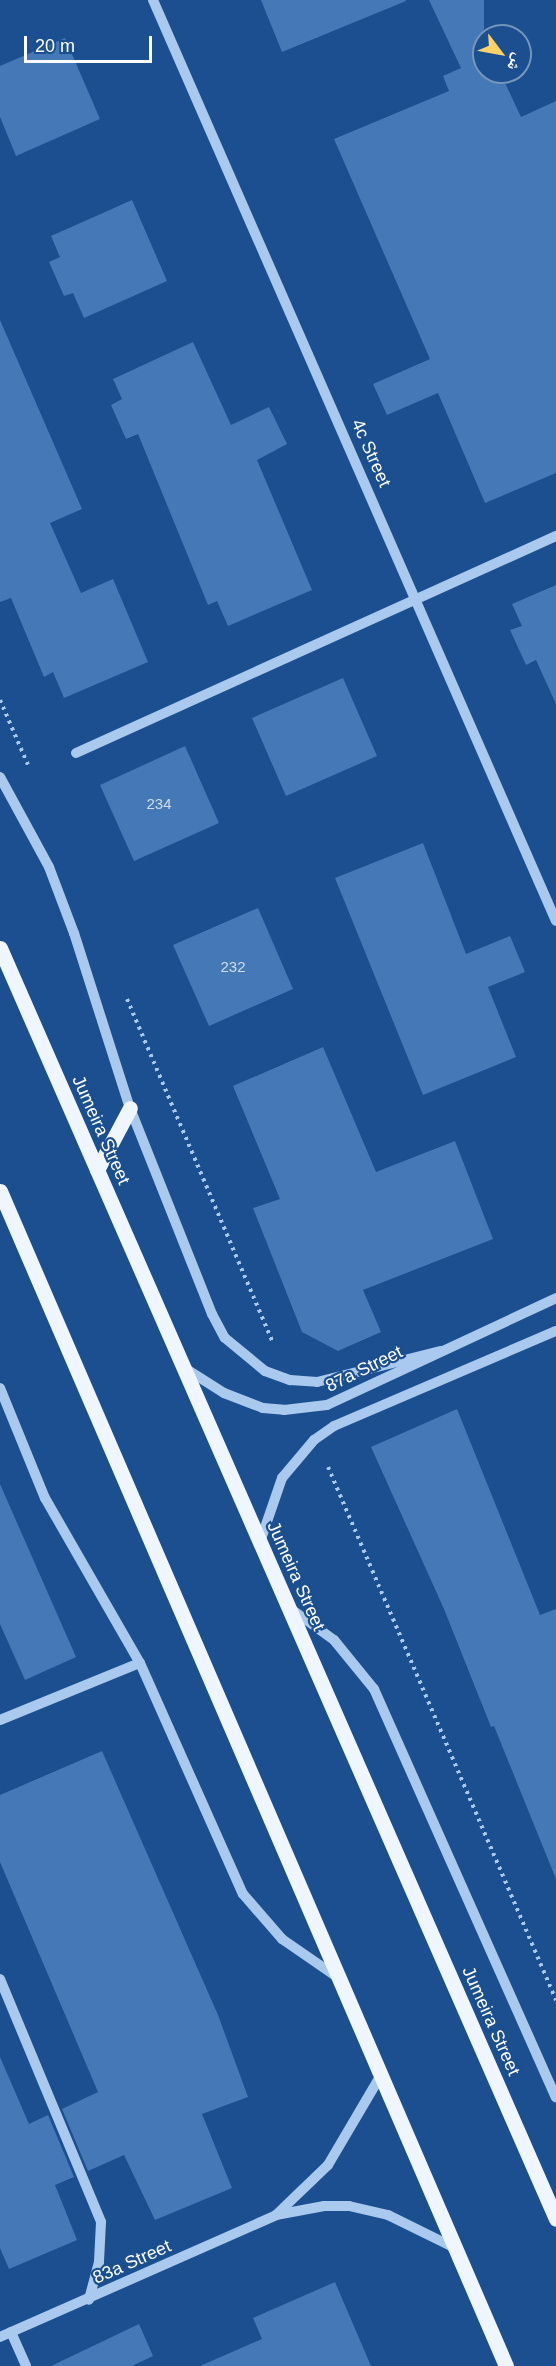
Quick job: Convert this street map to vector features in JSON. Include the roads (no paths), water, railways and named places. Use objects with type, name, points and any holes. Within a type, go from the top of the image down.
[{"type":"main road","name":"Jumeira Street","points":[[0,948],[556,2219]]},
{"type":"main road","points":[[97,1170],[130,1108]]},
{"type":"main road","points":[[0,1191],[506,2366]]},
{"type":"street","name":"4c Street","points":[[153,0],[418,600],[556,921]]},
{"type":"street","points":[[76,753],[556,536]]},
{"type":"street","points":[[0,777],[49,867],[70,922],[130,1108],[212,1314],[244,1356],[290,1380],[317,1382],[440,1351]]},
{"type":"street","name":"87a Street","points":[[183,1367],[243,1402],[263,1408],[306,1409],[327,1405],[556,1298]]},
{"type":"street","points":[[260,1542],[282,1478],[314,1440],[334,1426],[556,1331]]},
{"type":"street","points":[[0,1388],[64,1536],[140,1663],[243,1894],[282,1939],[340,1979]]},
{"type":"street","points":[[288,1607],[334,1640],[374,1689],[556,2097]]},
{"type":"street","points":[[0,1720],[140,1663]]},
{"type":"street","points":[[0,1979],[101,2222],[99,2262],[89,2300]]},
{"type":"street","name":"83a Street","points":[[276,2215],[328,2165],[381,2075]]},
{"type":"street","name":"83a Street","points":[[0,2337],[89,2300],[276,2215],[324,2206],[349,2206],[388,2215],[455,2248]]},
{"type":"street","points":[[11,2332],[26,2366]]}]
